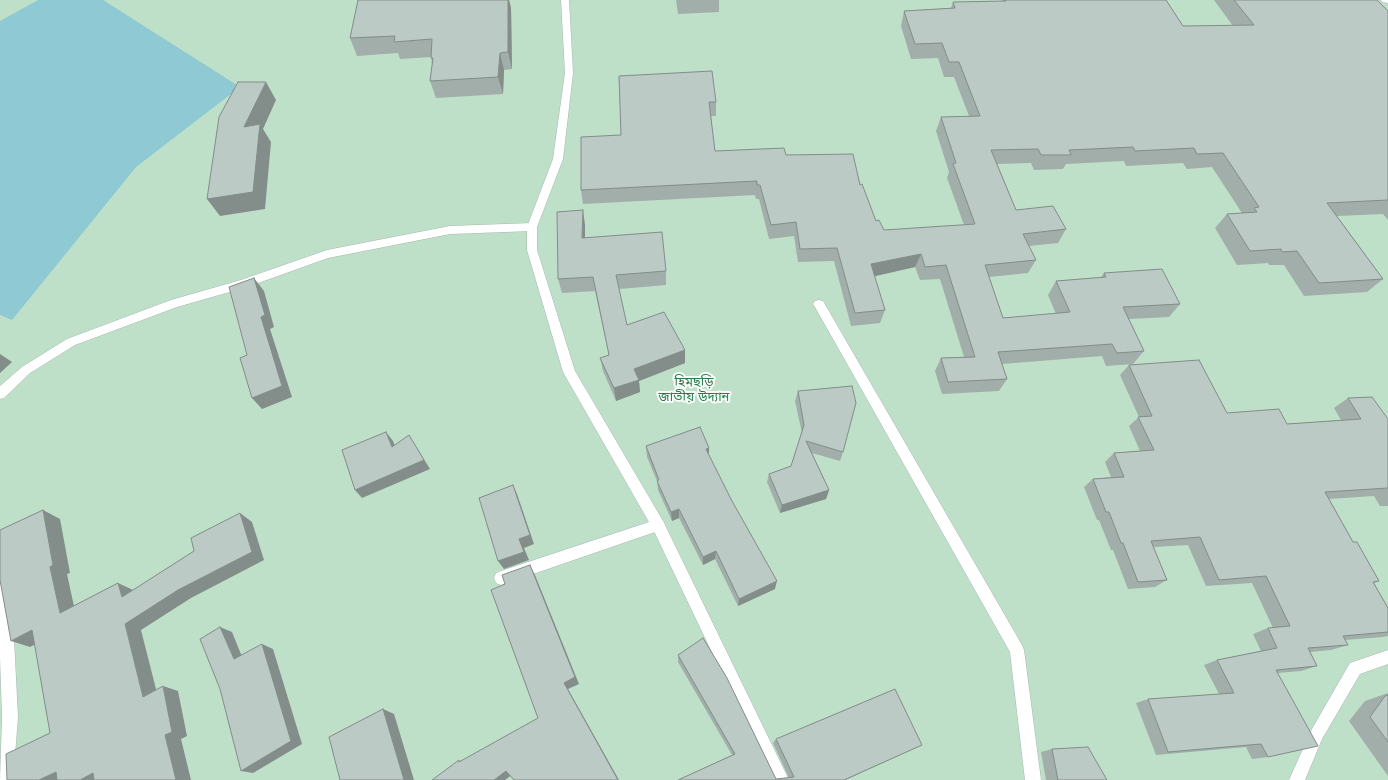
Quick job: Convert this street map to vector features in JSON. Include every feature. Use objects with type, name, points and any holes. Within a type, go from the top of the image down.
[{"type":"street","points":[[566,0],[569,73],[558,159],[532,227],[532,250],[570,372],[658,525],[781,780]]},
{"type":"street","points":[[0,394],[26,370],[71,342],[110,326],[175,303],[244,284],[327,254],[450,230],[532,227]]},
{"type":"street","points":[[819,304],[1017,650],[1033,780]]},
{"type":"street","points":[[501,578],[658,525]]},
{"type":"street","points":[[0,561],[4,580],[10,717],[4,780]]},
{"type":"street","points":[[1297,780],[1317,734],[1354,668],[1388,657]]},
{"type":"green space","name":"হিমছড়ি জাতীয় উদ্যান","points":[[0,0],[1388,0],[1388,780],[0,780]]},
{"type":"water","points":[[38,0],[103,0],[240,87],[136,167],[12,320],[0,315],[0,21]]},
{"type":"building","points":[[358,0],[508,0],[508,52],[500,53],[498,77],[430,81],[433,58],[431,58],[432,39],[394,42],[395,36],[350,38]]},
{"type":"building","points":[[1005,0],[1166,0],[1183,26],[1254,25],[1234,0],[1377,0],[1388,11],[1388,200],[1327,203],[1383,279],[1319,283],[1297,251],[1282,252],[1281,249],[1250,251],[1227,214],[1257,212],[1254,208],[1259,207],[1223,153],[1197,154],[1194,148],[1135,151],[1133,147],[1069,150],[1071,155],[1041,155],[1038,149],[991,150],[1016,210],[1053,206],[1066,229],[1023,234],[1036,260],[985,265],[1003,318],[1070,312],[1056,281],[1106,277],[1104,273],[1162,269],[1180,304],[1123,307],[1144,351],[1117,353],[1112,344],[998,352],[1007,379],[948,382],[941,358],[975,357],[946,265],[925,267],[921,254],[871,264],[885,310],[855,313],[837,248],[800,249],[796,222],[771,225],[760,185],[757,185],[757,181],[581,190],[581,137],[621,135],[619,76],[712,71],[716,102],[709,102],[715,151],[784,148],[786,155],[853,154],[860,185],[862,184],[876,221],[879,220],[884,230],[975,224],[953,164],[956,163],[941,117],[980,116],[959,62],[949,62],[942,43],[915,44],[904,11],[955,8],[953,2],[1006,1]]},
{"type":"building","points":[[238,82],[266,82],[244,127],[260,124],[253,192],[207,199],[219,117]]},
{"type":"building","points":[[583,210],[582,238],[662,232],[666,271],[616,275],[627,325],[664,312],[685,350],[634,369],[639,380],[614,388],[600,358],[609,355],[593,277],[558,279],[557,212]]},
{"type":"building","points":[[254,278],[265,315],[261,317],[282,386],[252,398],[240,358],[247,355],[229,287]]},
{"type":"building","points":[[1199,360],[1227,413],[1279,409],[1287,424],[1361,419],[1348,398],[1372,397],[1388,419],[1388,488],[1325,492],[1353,542],[1357,542],[1379,581],[1373,582],[1388,608],[1388,632],[1343,636],[1348,645],[1308,648],[1317,666],[1276,670],[1318,746],[1268,757],[1261,744],[1168,752],[1148,699],[1234,693],[1217,660],[1277,648],[1268,628],[1290,626],[1266,576],[1219,580],[1200,537],[1151,541],[1167,580],[1138,582],[1123,543],[1121,543],[1109,512],[1106,512],[1093,479],[1124,477],[1114,453],[1154,450],[1138,417],[1152,416],[1129,365]]},
{"type":"building","points":[[852,386],[856,403],[843,452],[806,441],[829,490],[782,505],[769,474],[791,466],[804,425],[798,391]]},
{"type":"building","points":[[700,427],[709,448],[706,449],[732,501],[777,581],[739,599],[716,551],[703,557],[679,509],[671,512],[657,481],[659,480],[646,446]]},
{"type":"building","points":[[386,432],[392,447],[409,435],[424,460],[355,490],[342,450]]},
{"type":"building","points":[[513,485],[530,535],[519,539],[524,552],[498,561],[479,498]]},
{"type":"building","points":[[43,510],[53,565],[50,567],[60,613],[118,583],[122,597],[194,551],[191,538],[240,513],[252,552],[178,590],[125,624],[143,697],[163,686],[172,732],[165,735],[176,780],[94,780],[93,773],[80,780],[57,780],[56,772],[39,780],[7,780],[6,754],[50,733],[32,630],[11,641],[0,580],[0,530]]},
{"type":"building","points":[[530,565],[575,677],[564,683],[618,780],[514,780],[506,771],[494,780],[432,780],[459,760],[459,762],[538,718],[491,590],[505,584],[502,575]]},
{"type":"building","points":[[220,627],[234,659],[262,644],[291,741],[241,771],[220,689],[200,639]]},
{"type":"building","points":[[703,638],[727,678],[776,779],[794,777],[776,739],[895,689],[922,745],[844,780],[678,780],[735,754],[678,655]]},
{"type":"building","points":[[1388,695],[1388,742],[1370,717],[1385,696]]},
{"type":"building","points":[[383,709],[404,780],[340,780],[329,737]]},
{"type":"building","points":[[1088,747],[1107,780],[1058,780],[1052,749]]}]
